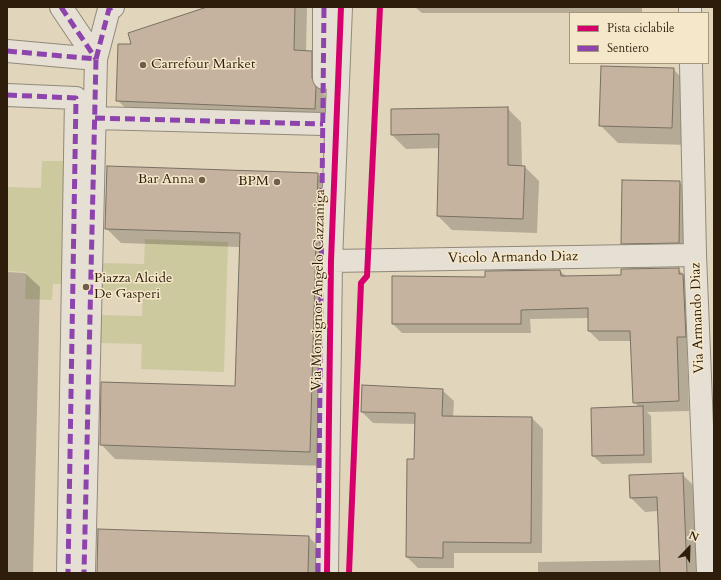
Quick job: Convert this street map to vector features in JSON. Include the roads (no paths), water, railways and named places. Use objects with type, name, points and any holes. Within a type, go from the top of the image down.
[{"type":"street","points":[[61,7],[96,59]]},
{"type":"street","points":[[84,573],[96,59],[109,9],[113,7]]},
{"type":"street","points":[[318,573],[324,7]]},
{"type":"street","name":"Via Monsignor Angelo Cazzaniga","points":[[327,573],[331,261],[341,7]]},
{"type":"street","points":[[7,51],[96,59]]},
{"type":"street","name":"Via Armando Diaz","points":[[691,64],[695,255],[708,573]]},
{"type":"street","points":[[7,95],[76,98],[68,573]]},
{"type":"street","points":[[94,118],[323,124]]},
{"type":"street","name":"Vicolo Armando Diaz","points":[[331,261],[695,255]]},
{"type":"place","name":"Carrefour Market","points":[[143,65]]},
{"type":"place","name":"Bar Anna","points":[[202,180]]},
{"type":"place","name":"BPM","points":[[277,182]]},
{"type":"place","name":"Piazza Alcide De Gasperi","points":[[86,287]]}]
